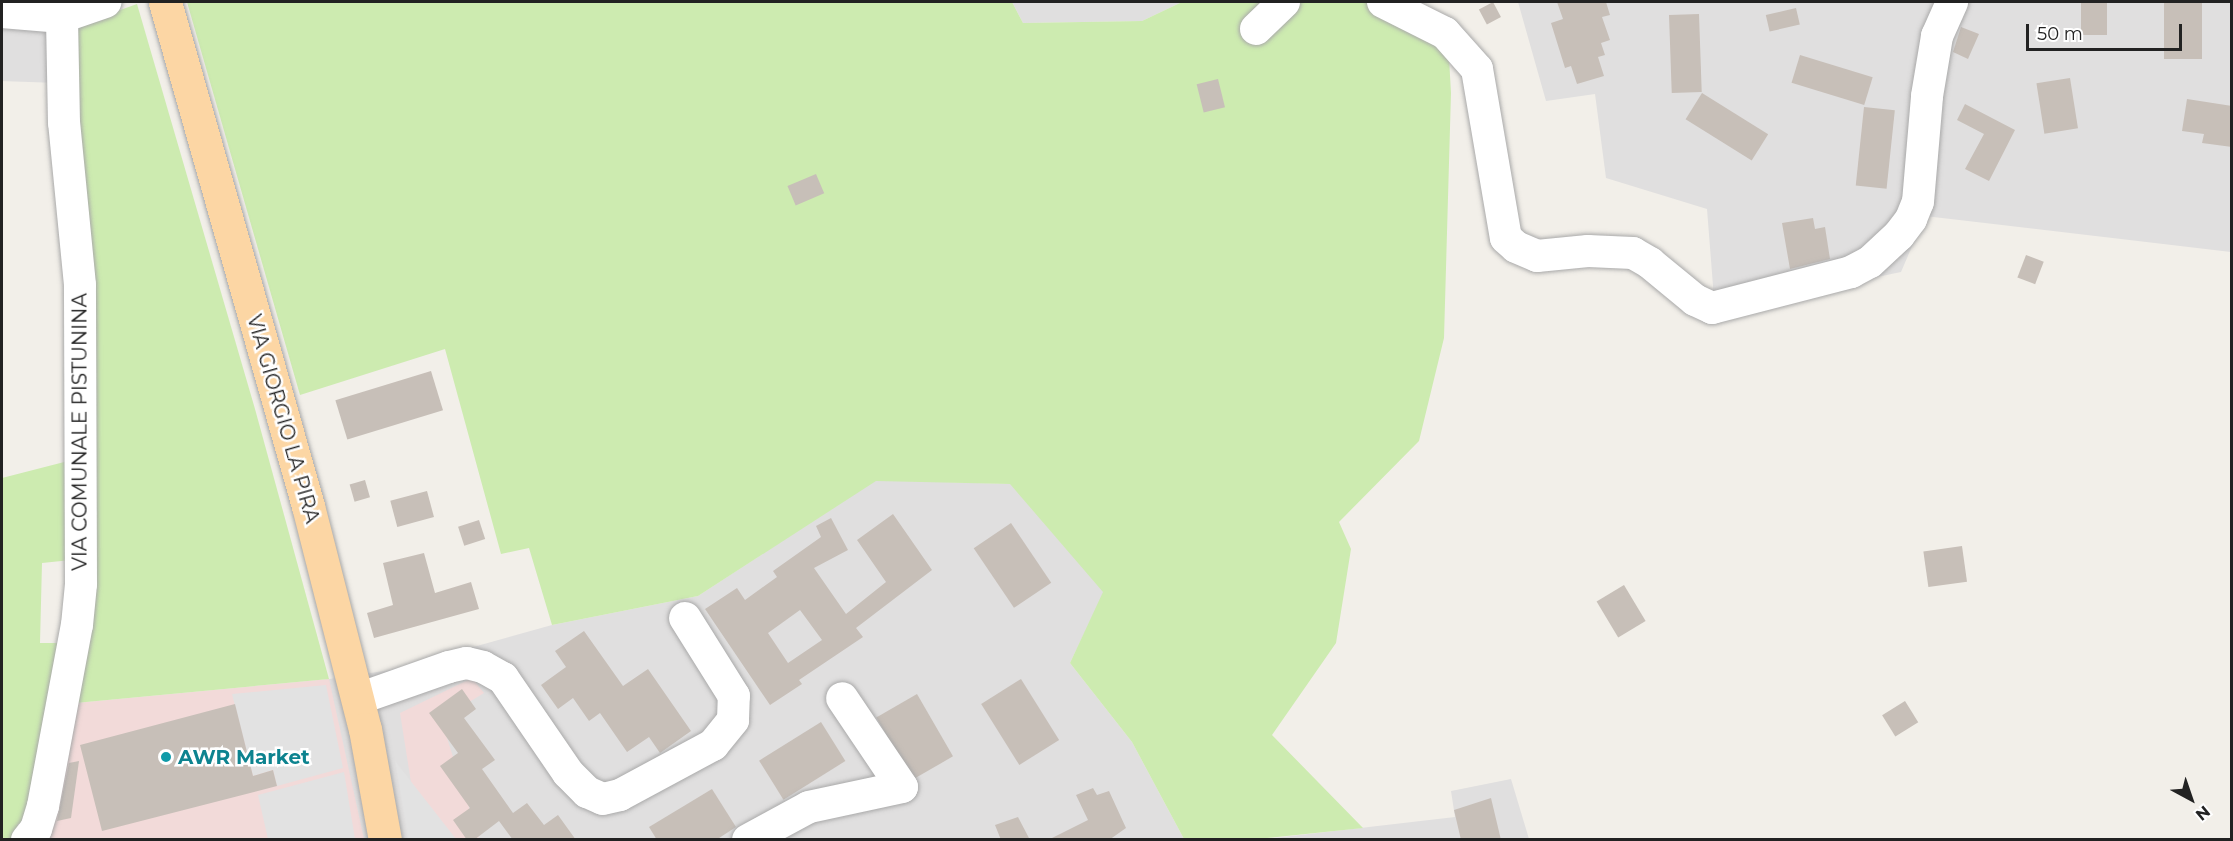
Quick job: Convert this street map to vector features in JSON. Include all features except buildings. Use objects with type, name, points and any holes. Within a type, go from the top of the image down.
[{"type":"main road","name":"VIA GIORGIO LA PIRA","points":[[165,2],[308,506],[358,699],[385,840]]},
{"type":"street","points":[[2,12],[62,17],[105,2]]},
{"type":"street","points":[[1256,29],[1284,2]]},
{"type":"street","points":[[1383,2],[1445,33],[1477,69],[1506,238],[1516,247],[1537,256],[1588,251],[1633,253],[1650,263],[1695,300],[1712,308],[1851,272],[1870,262],[1899,235],[1911,219],[1918,202],[1927,96],[1937,36],[1952,2]]},
{"type":"street","name":"VIA COMUNALE PISTUNINA","points":[[27,840],[36,829],[43,806],[77,625],[81,584],[80,285],[64,123],[62,17]]},
{"type":"street","points":[[358,699],[449,667],[467,663],[483,668],[503,678],[568,773],[587,792],[603,799],[713,745],[734,720],[735,696],[685,618]]},
{"type":"street","points":[[748,840],[809,807],[902,788],[842,698]]},
{"type":"shaded area","points":[[1012,2],[1182,2],[1142,21],[1023,23]]},
{"type":"shaded area","points":[[1518,2],[2231,2],[2231,252],[1925,216],[1901,272],[1715,311],[1707,209],[1606,178],[1595,94],[1546,101]]},
{"type":"shaded area","points":[[2,27],[53,29],[51,83],[2,81]]},
{"type":"shaded area","points":[[876,480],[1011,484],[1104,592],[1070,663],[1132,742],[1184,839],[43,840],[69,717],[391,670],[552,625],[698,596]]},
{"type":"shaded area","points":[[472,678],[484,693],[441,719],[479,839],[420,839],[400,713]]},
{"type":"shaded area","points":[[329,679],[364,839],[48,840],[65,704]]},
{"type":"shaded area","points":[[326,685],[343,768],[277,786],[273,770],[253,776],[232,694]]},
{"type":"shaded area","points":[[395,761],[456,839],[408,839]]},
{"type":"shaded area","points":[[344,772],[355,839],[268,839],[258,795]]},
{"type":"shaded area","points":[[1511,779],[1529,839],[1257,840],[1455,817],[1451,791]]},
{"type":"green space","points":[[187,2],[1012,2],[1023,23],[1142,21],[1182,2],[1376,2],[1429,33],[1449,58],[1451,93],[1444,338],[1419,441],[1339,522],[1351,549],[1336,643],[1272,735],[1363,828],[1257,839],[1184,839],[1132,742],[1070,663],[1103,592],[1010,484],[876,481],[698,596],[552,625],[529,548],[501,554],[445,349],[300,395]]},
{"type":"green space","points":[[137,4],[255,409],[329,679],[65,704],[73,27]]},
{"type":"green space","points":[[72,460],[71,560],[42,563],[40,643],[62,643],[26,824],[18,824],[17,831],[11,840],[2,839],[2,478]]},
{"type":"place","name":"AWR Market","points":[[166,757]]}]
